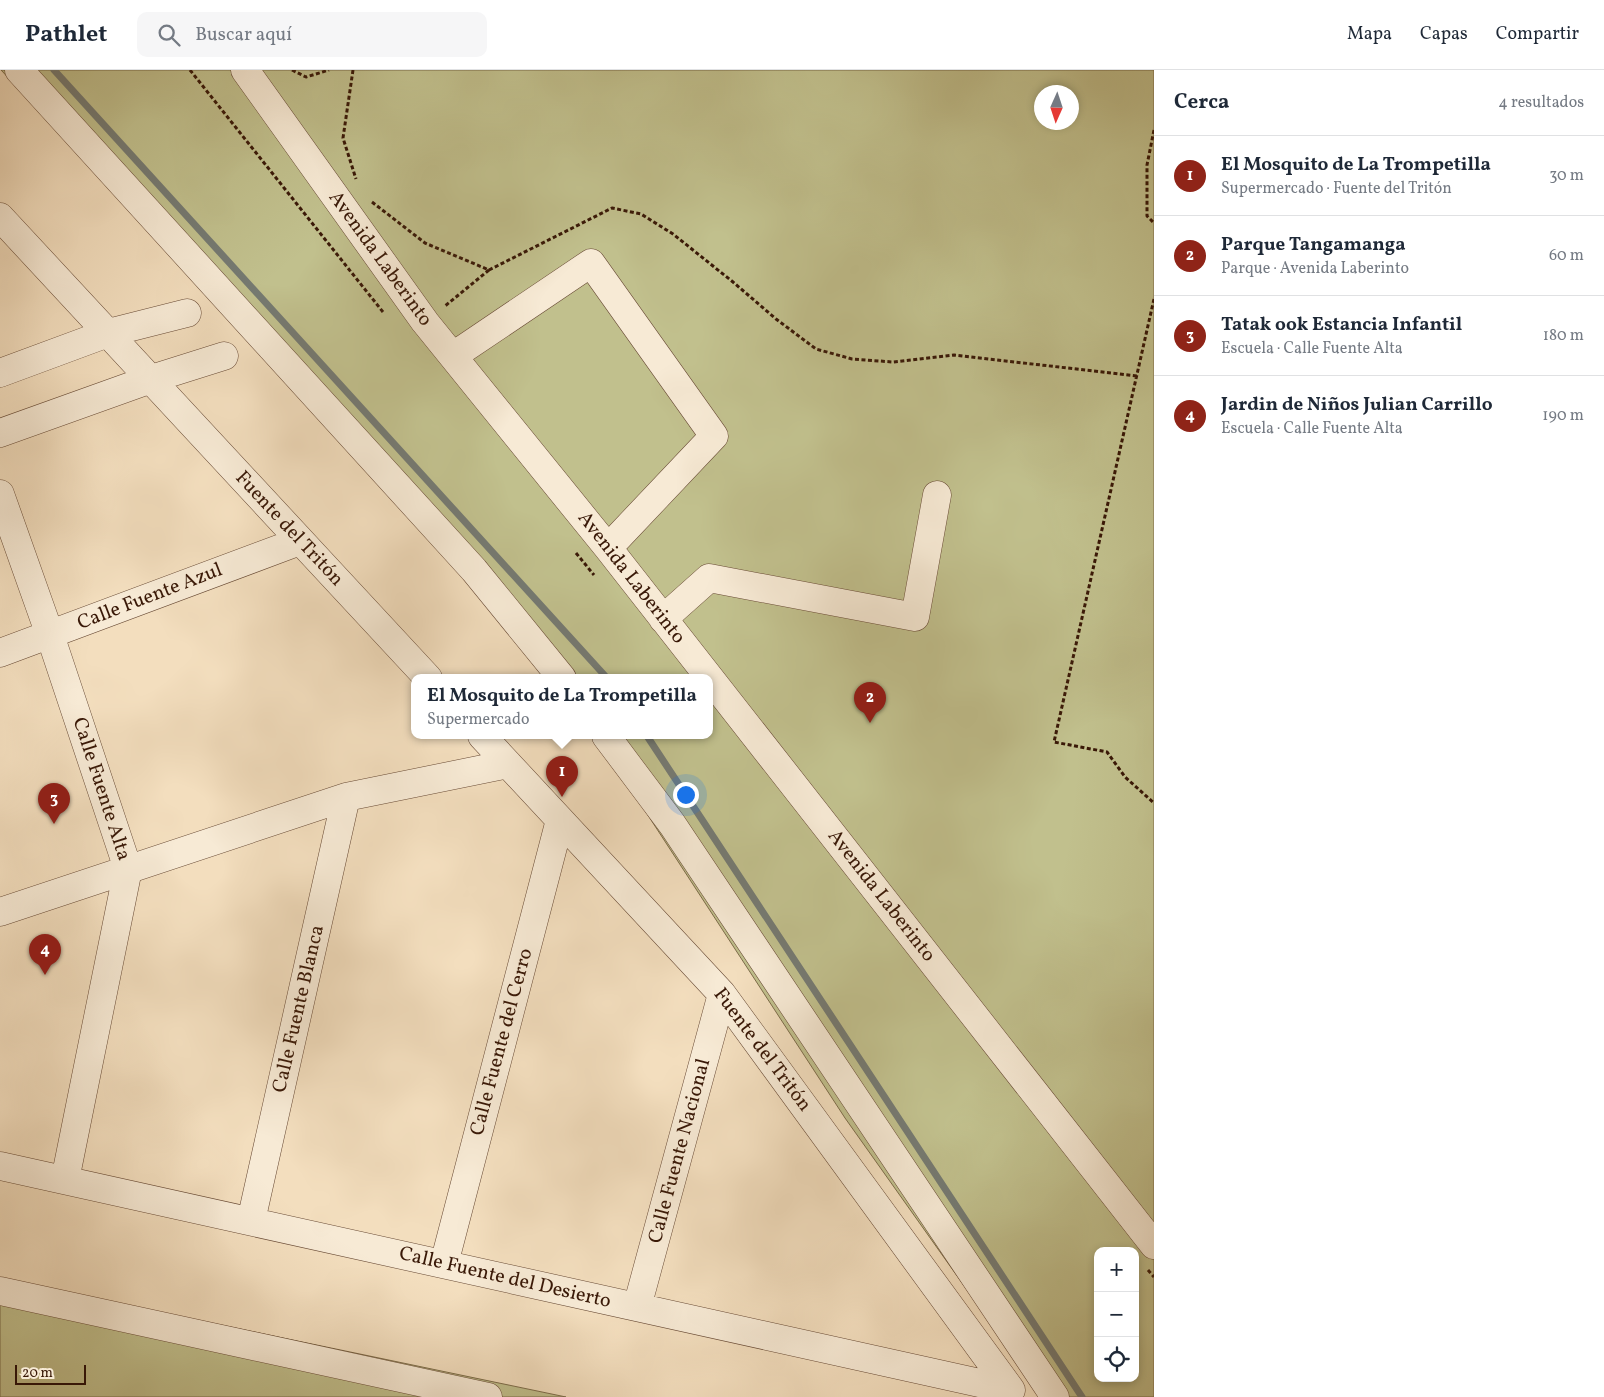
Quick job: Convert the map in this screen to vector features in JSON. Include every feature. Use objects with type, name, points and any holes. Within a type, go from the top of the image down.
[{"type":"street","points":[[19,70],[474,570],[559,674]]},
{"type":"street","name":"Avenida Laberinto","points":[[244,70],[425,322],[608,548],[706,674]]},
{"type":"street","name":"Fuente del Tritón","points":[[0,217],[424,674]]},
{"type":"street","points":[[452,356],[591,263],[714,436],[608,548]]},
{"type":"street","points":[[0,373],[108,333],[187,314]]},
{"type":"street","points":[[0,433],[151,379],[224,356]]},
{"type":"street","name":"Calle Fuente Alta","points":[[0,494],[50,635],[128,869],[65,1180]]},
{"type":"street","points":[[663,619],[709,578],[915,617],[936,495]]},
{"type":"street","name":"Calle Fuente Azul","points":[[0,653],[300,541]]},
{"type":"street","name":"Avenida Laberinto","points":[[713,683],[1154,1245]]},
{"type":"street","name":"Fuente del Tritón","points":[[485,739],[722,994],[1011,1390]]},
{"type":"street","points":[[608,739],[672,824],[1055,1397]]},
{"type":"street","points":[[0,912],[346,797],[508,764]]},
{"type":"street","name":"Calle Fuente Blanca","points":[[252,1222],[346,797]]},
{"type":"street","name":"Calle Fuente del Cerro","points":[[444,1264],[560,820]]},
{"type":"street","name":"Calle Fuente Nacional","points":[[637,1307],[722,994]]},
{"type":"street","name":"Calle Fuente del Desierto","points":[[0,1166],[1011,1390]]},
{"type":"street","points":[[0,1291],[488,1397]]},
{"type":"path","points":[[292,70],[306,77],[329,70]]},
{"type":"path","points":[[353,70],[343,138],[358,184]]},
{"type":"path","points":[[1154,130],[1147,165],[1147,216],[1154,223]]},
{"type":"path","points":[[368,198],[425,243],[489,270]]},
{"type":"path","points":[[425,322],[489,270],[612,208],[641,214],[673,234],[776,319],[816,349],[852,359],[894,362],[954,355],[1137,376]]},
{"type":"path","points":[[1154,299],[1054,742],[1107,752],[1125,776],[1154,803]]},
{"type":"shaded area","points":[[1,70],[1154,70],[1154,1397],[1043,1397],[845,1118],[597,739],[713,739],[713,674],[549,674],[344,437]]},
{"type":"shaded area","points":[[0,1279],[566,1397],[0,1397]]},
{"type":"waterway","points":[[54,70],[603,674]]},
{"type":"waterway","points":[[649,739],[1082,1397]]},
{"type":"place","name":"Parque Tangamanga","points":[[870,723]]},
{"type":"place","name":"El Mosquito de La Trompetilla","points":[[562,797]]},
{"type":"place","name":"Tatak ook Estancia Infantil","points":[[54,824]]},
{"type":"place","name":"Jardin de Niños Julian Carrillo","points":[[45,975]]}]
